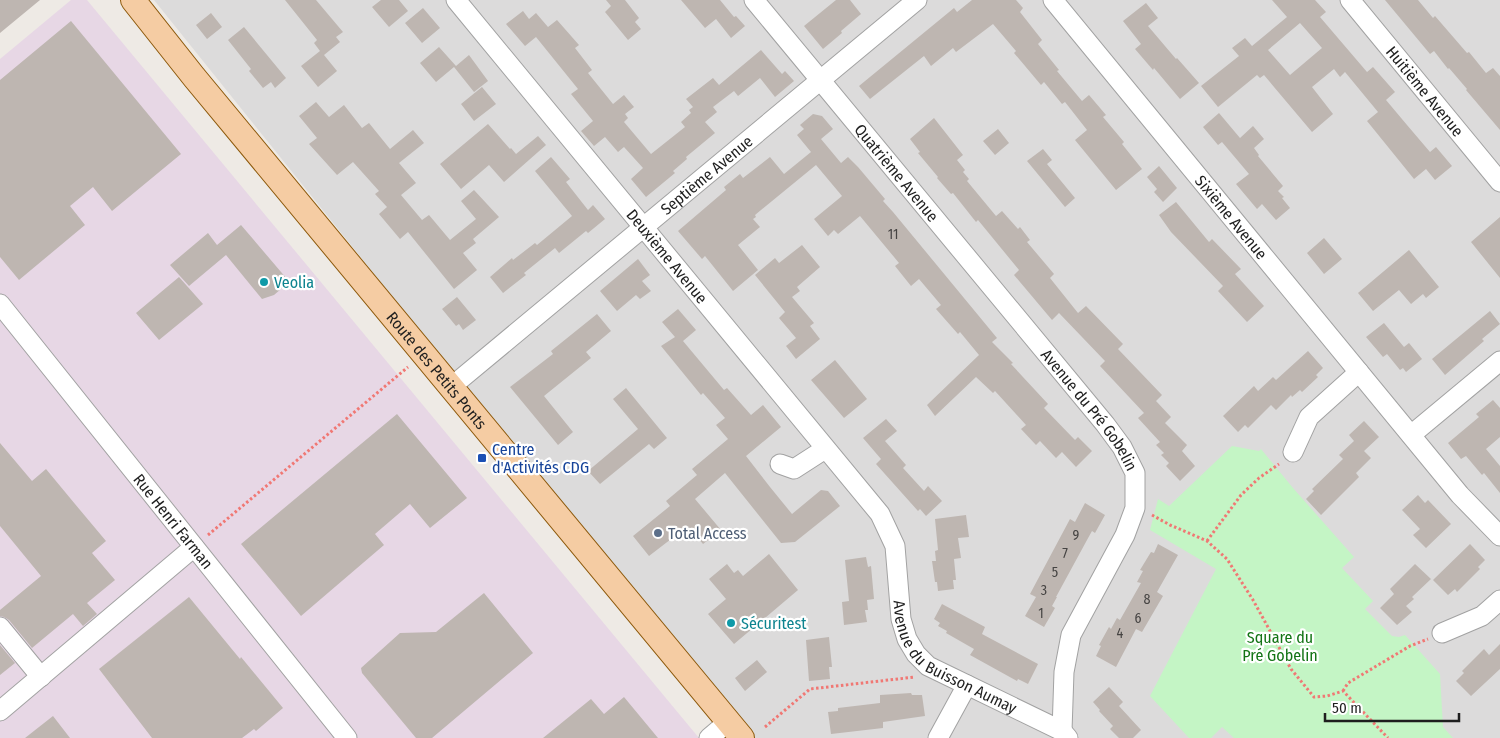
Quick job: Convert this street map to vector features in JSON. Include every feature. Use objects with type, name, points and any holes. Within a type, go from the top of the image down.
[{"type":"main road","name":"Route des Petits Ponts","points":[[133,0],[200,84],[735,730]]},
{"type":"street","name":"Deuxième Avenue","points":[[456,0],[642,228],[880,514]]},
{"type":"street","name":"Quatrième Avenue","points":[[754,0],[1039,344]]},
{"type":"street","name":"Septième Avenue","points":[[451,387],[917,0]]},
{"type":"street","name":"Sixième Avenue","points":[[1053,0],[1460,495],[1500,536]]},
{"type":"street","name":"Huitième Avenue","points":[[1350,0],[1500,182]]},
{"type":"street","name":"Rue Henri Farman","points":[[0,304],[347,738]]},
{"type":"street","name":"Avenue du Pré Gobelin","points":[[1039,344],[1122,446],[1135,473],[1135,508],[1126,536],[1071,635],[1064,672],[1065,735]]},
{"type":"street","points":[[1411,435],[1500,361]]},
{"type":"street","points":[[1293,452],[1309,417],[1359,372]]},
{"type":"street","points":[[780,464],[794,469],[825,448]]},
{"type":"street","name":"Avenue du Buisson Aumay","points":[[880,514],[895,546],[901,619],[907,638],[916,654],[928,666],[1065,735]]},
{"type":"street","points":[[0,711],[194,547]]},
{"type":"street","points":[[1442,634],[1482,616],[1500,600]]},
{"type":"street","points":[[0,627],[40,677]]},
{"type":"street","points":[[938,738],[967,685]]},
{"type":"street","points":[[709,738],[735,730]]},
{"type":"path","points":[[194,547],[424,354]]},
{"type":"path","points":[[1207,541],[1241,495],[1259,478],[1293,452]]},
{"type":"path","points":[[1135,508],[1207,541],[1228,559],[1291,669],[1314,697],[1327,696],[1343,691],[1348,683],[1410,646],[1442,634]]},
{"type":"path","points":[[765,728],[810,689],[920,676],[928,666]]},
{"type":"path","points":[[1343,691],[1388,738]]},
{"type":"shaded area","points":[[71,0],[87,0],[699,738],[0,738],[0,59]]},
{"type":"shaded area","points":[[154,0],[1500,0],[1500,738],[747,738]]},
{"type":"green space","name":"Square du Pré Gobelin","points":[[1232,446],[1259,451],[1261,449],[1354,557],[1342,568],[1373,601],[1365,609],[1392,636],[1399,637],[1405,635],[1440,674],[1443,727],[1453,738],[1234,738],[1222,727],[1211,738],[1189,738],[1150,696],[1216,569],[1150,530],[1158,499],[1169,506]]},
{"type":"building","points":[[0,0],[40,0],[0,33]]},
{"type":"building","points":[[285,0],[316,0],[343,32],[336,37],[340,42],[324,55],[337,71],[318,87],[301,66],[320,51],[314,43],[317,40]]},
{"type":"building","points":[[381,0],[399,0],[408,11],[389,27],[372,7]]},
{"type":"building","points":[[606,0],[625,0],[639,18],[635,22],[641,29],[628,40],[605,12],[611,6]]},
{"type":"building","points":[[681,0],[720,0],[734,17],[736,16],[745,26],[731,38],[716,19],[705,28]]},
{"type":"building","points":[[836,0],[850,0],[861,14],[823,49],[804,26]]},
{"type":"building","points":[[972,0],[1016,0],[1023,8],[1020,12],[1042,40],[1038,44],[1059,70],[1057,71],[1082,101],[1089,95],[1106,115],[1103,117],[1124,142],[1122,144],[1142,169],[1116,190],[1075,140],[1087,130],[1065,102],[1062,104],[1044,82],[1041,85],[993,24],[956,52],[953,48],[931,66],[924,56],[870,99],[859,86],[954,8],[957,12]]},
{"type":"building","points":[[1272,0],[1315,0],[1326,12],[1320,17],[1367,72],[1373,67],[1395,92],[1386,100],[1430,152],[1436,147],[1452,166],[1435,180],[1426,169],[1414,179],[1367,121],[1378,112],[1345,72],[1340,77],[1334,69],[1312,87],[1333,114],[1312,132],[1264,75],[1260,78],[1257,75],[1218,107],[1201,86],[1239,56],[1232,48],[1245,38],[1252,46],[1287,17]],"holes":[[[1300,23],[1322,48],[1290,75],[1268,50]]]},
{"type":"building","points":[[1385,0],[1418,0],[1433,18],[1435,16],[1467,53],[1469,52],[1486,73],[1493,68],[1500,76],[1500,130],[1434,51],[1430,54]]},
{"type":"building","points":[[1146,3],[1158,18],[1148,26],[1199,83],[1180,99],[1135,49],[1141,44],[1123,21]]},
{"type":"building","points":[[423,8],[440,28],[422,43],[405,23]]},
{"type":"building","points":[[523,11],[529,19],[536,13],[548,27],[557,20],[579,45],[575,48],[592,70],[588,73],[613,104],[624,95],[634,107],[625,114],[628,118],[624,122],[651,154],[685,127],[681,122],[691,113],[689,110],[693,107],[686,99],[713,78],[719,85],[761,50],[782,74],[785,71],[794,81],[775,97],[760,78],[738,96],[734,91],[713,107],[717,112],[705,122],[715,133],[686,157],[687,159],[673,171],[675,173],[646,197],[631,179],[643,168],[624,147],[618,152],[605,137],[594,146],[581,131],[593,121],[571,94],[578,89],[536,37],[525,46],[506,24]]},
{"type":"building","points":[[211,13],[222,27],[207,39],[196,25]]},
{"type":"building","points":[[71,21],[181,154],[112,211],[93,187],[70,206],[85,225],[19,280],[0,257],[0,80]]},
{"type":"building","points":[[244,27],[286,78],[275,88],[271,82],[263,88],[228,40]]},
{"type":"building","points":[[439,47],[456,66],[469,55],[488,81],[474,92],[454,67],[436,82],[420,63]]},
{"type":"building","points":[[482,87],[496,104],[474,121],[461,104]]},
{"type":"building","points":[[316,102],[329,117],[344,105],[362,128],[369,123],[390,149],[413,130],[424,143],[399,163],[416,183],[401,195],[422,220],[429,215],[450,240],[476,219],[461,201],[474,190],[499,217],[473,239],[476,243],[463,253],[477,270],[454,289],[408,232],[400,239],[379,214],[387,207],[375,194],[379,191],[353,162],[337,175],[309,144],[317,138],[299,116]]},
{"type":"building","points":[[1219,113],[1240,138],[1253,126],[1264,139],[1254,148],[1258,156],[1283,186],[1278,191],[1290,208],[1276,220],[1262,204],[1257,209],[1236,184],[1249,174],[1222,142],[1218,145],[1203,127]]},
{"type":"building","points":[[813,114],[822,116],[833,129],[821,139],[841,163],[848,157],[858,167],[885,199],[883,201],[997,338],[992,342],[1013,363],[1011,364],[1048,404],[1044,408],[1075,440],[1078,437],[1092,451],[1076,467],[1062,452],[1056,458],[1040,441],[1036,445],[1021,429],[1026,425],[995,391],[993,393],[976,377],[935,416],[927,405],[979,355],[960,332],[958,334],[936,309],[941,305],[919,279],[911,286],[895,266],[899,263],[860,216],[838,234],[834,230],[828,236],[814,219],[842,196],[816,165],[755,215],[756,217],[753,219],[760,227],[738,245],[758,270],[733,291],[705,256],[702,259],[678,231],[726,190],[724,187],[740,174],[743,178],[770,157],[784,174],[811,152],[797,135],[804,129],[800,125]]},
{"type":"building","points":[[934,118],[963,155],[957,160],[965,170],[963,172],[969,179],[967,181],[996,216],[1002,211],[1018,229],[1020,227],[1030,240],[1027,242],[1054,274],[1050,278],[1078,313],[1086,306],[1123,344],[1118,349],[1162,395],[1156,401],[1171,417],[1165,423],[1187,445],[1182,451],[1195,466],[1180,481],[1166,466],[1169,463],[1161,455],[1164,453],[1156,445],[1160,442],[1138,418],[1144,413],[1100,366],[1105,361],[1059,313],[1052,320],[1014,275],[1019,270],[978,220],[976,222],[953,193],[951,194],[937,178],[918,153],[920,152],[910,139]]},
{"type":"building","points":[[488,124],[516,154],[538,136],[546,145],[504,182],[489,165],[461,189],[440,164]]},
{"type":"building","points":[[998,129],[1009,143],[995,155],[983,141]]},
{"type":"building","points":[[1043,149],[1052,160],[1047,164],[1075,198],[1065,207],[1027,161]]},
{"type":"building","points":[[551,157],[570,179],[566,182],[588,210],[593,205],[605,219],[588,233],[586,231],[559,253],[555,248],[503,293],[490,277],[512,258],[513,260],[535,243],[537,245],[572,216],[535,171]]},
{"type":"building","points":[[1159,166],[1177,188],[1163,202],[1154,192],[1157,189],[1147,177]]},
{"type":"building","points":[[1176,202],[1209,242],[1212,239],[1241,269],[1235,274],[1264,306],[1247,322],[1218,291],[1223,286],[1171,232],[1159,215]]},
{"type":"building","points":[[1500,217],[1500,278],[1471,242]]},
{"type":"building","name":"Veolia","points":[[241,225],[287,279],[281,289],[274,295],[262,299],[226,255],[189,286],[170,265],[208,233],[217,245]]},
{"type":"building","points":[[1324,238],[1342,259],[1324,274],[1307,253]]},
{"type":"building","points":[[802,245],[820,267],[797,287],[800,291],[792,297],[814,323],[810,326],[820,339],[796,359],[786,346],[796,338],[779,318],[785,312],[755,275],[775,258],[779,263]]},
{"type":"building","points":[[1409,250],[1439,287],[1426,298],[1423,294],[1411,304],[1399,290],[1373,311],[1358,293]]},
{"type":"building","points":[[638,259],[650,275],[642,281],[651,291],[640,299],[636,295],[617,311],[600,291]]},
{"type":"building","points":[[179,277],[203,304],[159,340],[136,313]]},
{"type":"building","points":[[457,297],[476,320],[463,330],[459,324],[456,326],[442,309]]},
{"type":"building","points":[[678,309],[696,330],[683,341],[724,390],[727,388],[751,415],[763,405],[781,427],[746,456],[792,514],[821,490],[828,491],[840,506],[795,542],[781,543],[725,473],[695,499],[721,530],[703,544],[688,526],[649,556],[633,536],[670,506],[666,501],[697,475],[692,469],[728,439],[716,425],[725,418],[703,393],[701,395],[661,346],[675,337],[662,322]]},
{"type":"building","points":[[1490,311],[1500,324],[1482,339],[1484,341],[1445,375],[1432,359]]},
{"type":"building","points":[[597,314],[611,331],[586,352],[591,358],[544,396],[573,432],[558,445],[510,387],[553,354],[551,351]]},
{"type":"building","points":[[1384,323],[1404,347],[1409,343],[1422,359],[1406,372],[1403,368],[1400,370],[1387,354],[1383,357],[1366,337]]},
{"type":"building","points":[[1308,351],[1323,368],[1316,375],[1318,377],[1302,392],[1300,390],[1292,397],[1291,395],[1276,410],[1271,405],[1248,428],[1245,425],[1238,432],[1223,416],[1254,386],[1258,391],[1273,377],[1276,380]]},
{"type":"building","points":[[835,360],[867,399],[844,418],[811,380]]},
{"type":"building","points":[[626,388],[667,438],[654,449],[649,444],[600,484],[588,471],[638,429],[613,399]]},
{"type":"building","points":[[1493,400],[1500,408],[1500,437],[1486,449],[1500,466],[1500,493],[1484,473],[1482,475],[1466,456],[1461,459],[1448,443],[1479,417],[1476,414]]},
{"type":"building","points":[[397,414],[467,498],[430,528],[410,504],[375,534],[384,545],[301,616],[241,544]]},
{"type":"building","points":[[886,419],[897,431],[885,441],[906,465],[903,468],[924,491],[928,486],[942,501],[926,516],[920,509],[918,511],[876,464],[881,459],[863,438]]},
{"type":"building","points":[[1364,421],[1379,437],[1364,451],[1371,458],[1356,473],[1359,477],[1321,515],[1306,499],[1314,491],[1312,489],[1343,459],[1339,455],[1354,441],[1349,435]]},
{"type":"building","points":[[0,443],[32,481],[46,469],[106,541],[92,553],[115,580],[87,603],[97,614],[83,626],[73,614],[32,648],[9,620],[0,616],[0,610],[41,576],[0,526]]},
{"type":"building","points":[[1418,495],[1425,503],[1428,500],[1451,524],[1426,548],[1413,535],[1420,529],[1402,510]]},
{"type":"building","points":[[1085,503],[1105,515],[1095,533],[1092,531],[1087,540],[1056,597],[1052,606],[1055,608],[1044,627],[1025,616],[1036,597],[1030,594],[1070,519],[1075,522]]},
{"type":"building","points":[[966,515],[969,537],[958,538],[961,558],[954,559],[956,580],[953,580],[954,589],[938,591],[932,561],[936,561],[935,551],[938,550],[935,519]]},
{"type":"building","points":[[1158,544],[1178,555],[1157,592],[1163,596],[1142,632],[1136,629],[1116,667],[1096,656],[1101,646],[1099,645],[1109,627],[1111,629],[1117,618],[1120,620],[1141,583],[1137,582],[1143,571],[1140,570],[1151,552],[1154,553]]},
{"type":"building","points":[[1470,544],[1485,560],[1478,567],[1480,569],[1457,592],[1455,589],[1448,595],[1433,580]]},
{"type":"building","points":[[769,554],[798,590],[734,644],[708,614],[726,599],[709,579],[727,564],[734,573],[738,570],[743,576]]},
{"type":"building","points":[[866,557],[868,567],[871,566],[874,599],[867,600],[868,610],[865,610],[867,622],[844,625],[842,602],[849,601],[845,560]]},
{"type":"building","points":[[1415,564],[1431,579],[1412,597],[1414,599],[1406,606],[1412,612],[1397,625],[1380,608],[1394,594],[1390,589]]},
{"type":"building","points":[[484,593],[533,653],[432,738],[416,738],[362,673],[361,668],[400,633],[436,632]]},
{"type":"building","points":[[189,597],[283,708],[256,731],[254,729],[242,738],[152,738],[99,669]]},
{"type":"building","points":[[942,604],[985,627],[982,634],[1038,664],[1028,684],[1018,679],[1017,681],[970,655],[974,649],[946,633],[947,631],[938,626],[940,623],[934,619]]},
{"type":"building","points":[[829,637],[832,667],[829,667],[830,679],[809,681],[806,640]]},
{"type":"building","points":[[1500,644],[1500,669],[1471,696],[1456,681],[1464,673],[1462,671],[1484,649],[1489,655]]},
{"type":"building","points":[[0,645],[15,663],[0,675]]},
{"type":"building","points":[[757,660],[767,672],[745,691],[735,678]]},
{"type":"building","points":[[1109,687],[1123,702],[1119,706],[1141,730],[1133,738],[1119,738],[1110,729],[1113,726],[1093,702]]},
{"type":"building","points":[[911,693],[912,695],[922,695],[925,716],[883,722],[883,728],[831,734],[828,712],[838,711],[838,708],[880,703],[880,695]]},
{"type":"building","points":[[624,697],[658,738],[543,738],[591,699],[604,714]]},
{"type":"building","points":[[53,716],[70,738],[25,738]]},
{"type":"place","name":"Veolia","points":[[264,282]]},
{"type":"place","name":"Centre d'Activités CDG","points":[[482,458]]},
{"type":"place","name":"Total Access","points":[[658,533]]},
{"type":"place","name":"Sécuritest","points":[[731,623]]}]
